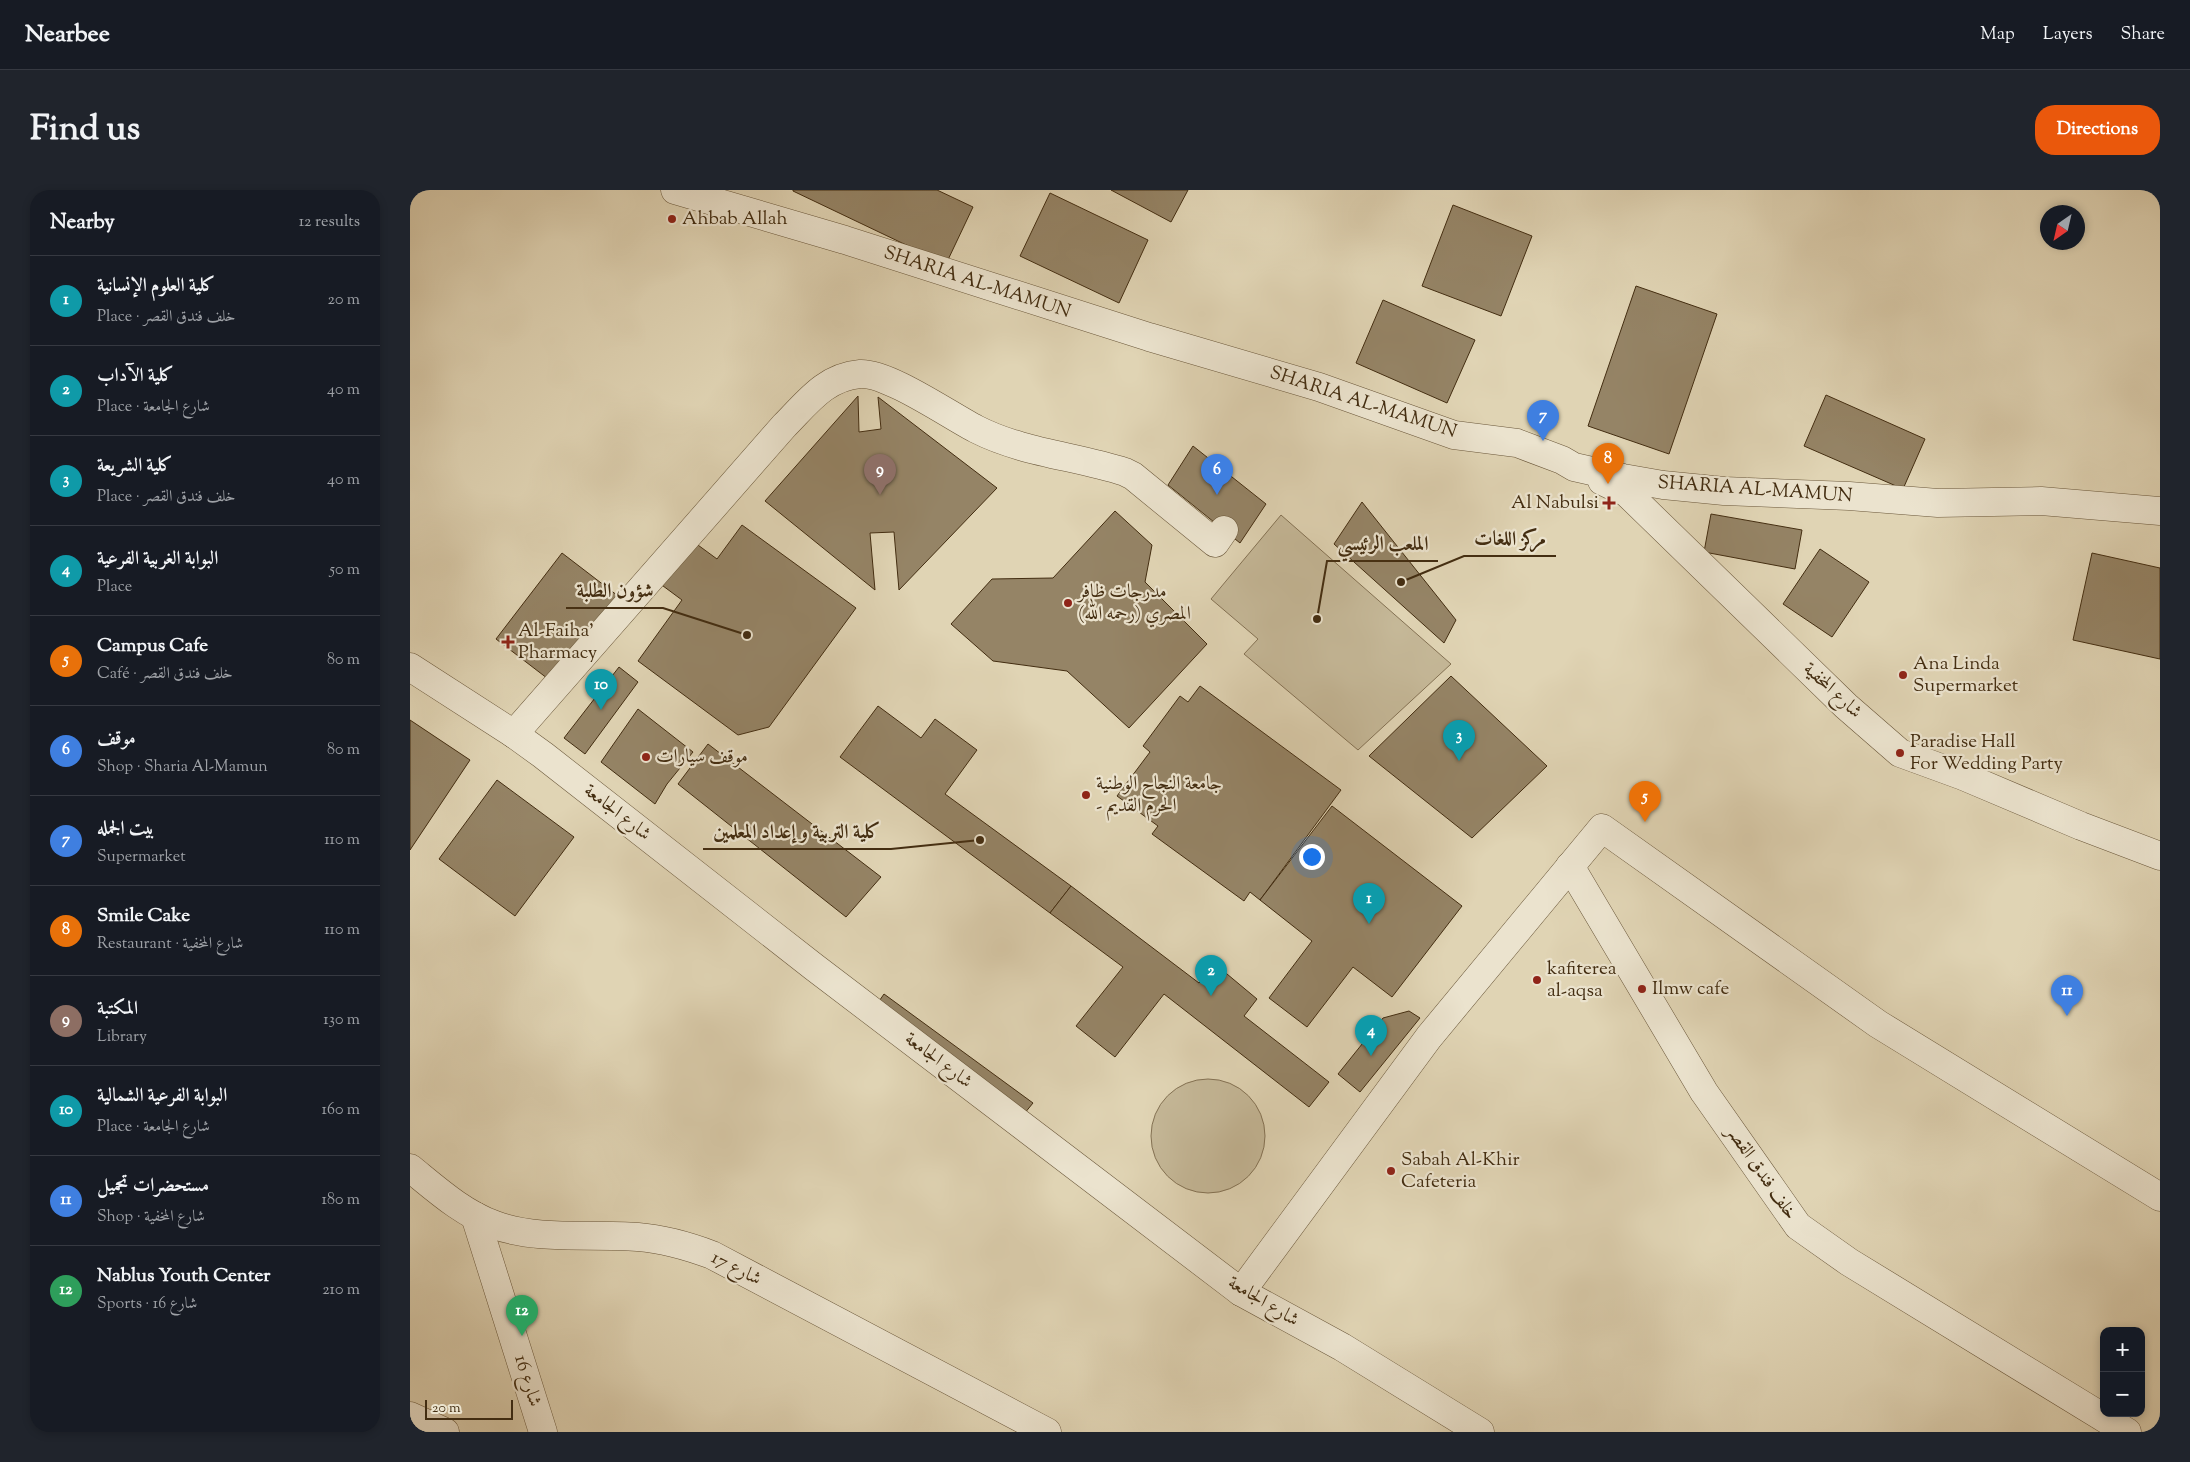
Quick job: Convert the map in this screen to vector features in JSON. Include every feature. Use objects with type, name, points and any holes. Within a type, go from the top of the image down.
[{"type":"street","name":"SHARIA AL-MAMUN","points":[[675,190],[845,240],[1149,337],[1319,387],[1454,435],[1517,443],[1574,467],[1650,483],[1704,490],[1938,503],[2041,501],[2160,511]]},
{"type":"street","points":[[514,734],[784,426],[829,382],[847,376],[873,374],[976,429],[1023,448],[1126,472],[1215,543],[1224,530]]},
{"type":"street","name":"شارع المخفية","points":[[1548,455],[1627,493],[1846,706],[1900,753],[2153,848]]},
{"type":"street","name":"شارع الجامعة","points":[[410,667],[514,734],[814,967],[1241,1292],[1342,1347],[1480,1432]]},
{"type":"street","points":[[1241,1292],[1429,1036],[1602,828],[1878,1024],[2160,1197]]},
{"type":"street","name":"خلف فندق القصر","points":[[1570,866],[1704,1092],[1798,1226],[1849,1262],[2126,1432]]},
{"type":"street","name":"شارع 17","points":[[410,1168],[450,1200],[475,1216],[495,1225],[518,1231],[657,1239],[690,1247],[712,1255],[1046,1432]]},
{"type":"street","name":"شارع 16","points":[[475,1216],[543,1432]]},
{"type":"street","points":[[410,1416],[445,1432]]},
{"type":"shaded area","points":[[1281,515],[1451,664],[1358,750],[1244,654],[1258,639],[1211,599]]},
{"type":"shaded area","points":[[1208,1079],[1230,1084],[1248,1096],[1260,1114],[1265,1136],[1260,1158],[1248,1176],[1230,1188],[1208,1193],[1186,1188],[1168,1176],[1156,1158],[1151,1136],[1156,1114],[1168,1096],[1186,1084]]},
{"type":"building","points":[[793,190],[937,190],[973,207],[946,264]]},
{"type":"building","points":[[1111,190],[1188,190],[1171,222]]},
{"type":"building","points":[[1050,193],[1148,240],[1119,303],[1020,256]]},
{"type":"building","points":[[1453,205],[1532,236],[1501,316],[1422,286]]},
{"type":"building","points":[[1636,286],[1717,314],[1669,454],[1588,426]]},
{"type":"building","points":[[1383,300],[1475,340],[1447,403],[1356,363]]},
{"type":"building","points":[[1826,395],[1925,439],[1903,489],[1804,446]]},
{"type":"building","points":[[858,396],[859,432],[881,429],[878,397],[997,488],[899,590],[894,532],[870,533],[875,590],[765,501]]},
{"type":"building","points":[[1193,446],[1266,504],[1240,543],[1168,485]]},
{"type":"building","points":[[1362,502],[1456,620],[1444,643],[1334,544]]},
{"type":"building","name":"مدرجات ظافر المصري (رحمه الله)","points":[[1115,511],[1152,545],[1145,582],[1207,644],[1129,728],[1067,671],[993,661],[951,624],[992,579],[1053,578]]},
{"type":"building","points":[[1711,514],[1802,530],[1795,569],[1704,552]]},
{"type":"building","points":[[742,525],[856,608],[769,727],[738,735],[638,661],[682,600],[655,580],[687,537],[717,559]]},
{"type":"building","points":[[1820,549],[1869,582],[1832,637],[1783,604]]},
{"type":"building","points":[[562,553],[622,599],[556,685],[496,639]]},
{"type":"building","points":[[2092,553],[2160,568],[2160,659],[2073,640]]},
{"type":"building","points":[[619,667],[638,682],[585,754],[564,738]]},
{"type":"building","points":[[1451,676],[1547,766],[1472,838],[1369,756]]},
{"type":"building","points":[[1200,686],[1341,790],[1260,900],[1250,892],[1244,901],[1152,834],[1158,826],[1117,796],[1150,752],[1143,746],[1180,696],[1188,702]]},
{"type":"building","points":[[878,706],[921,738],[935,719],[977,750],[945,794],[1071,886],[1050,913],[840,757]]},
{"type":"building","name":"موقف سيارات","points":[[638,709],[693,752],[667,784],[655,804],[601,762]]},
{"type":"building","points":[[410,720],[470,760],[410,850]]},
{"type":"building","points":[[708,744],[881,877],[846,917],[678,784]]},
{"type":"building","points":[[497,780],[574,837],[515,916],[439,859]]},
{"type":"building","points":[[1332,806],[1462,906],[1392,997],[1353,967],[1307,1027],[1269,998],[1312,941],[1260,900]]},
{"type":"building","points":[[1071,886],[1199,983],[1215,964],[1257,999],[1244,1016],[1329,1082],[1309,1107],[1164,994],[1115,1057],[1076,1026],[1123,967],[1050,913]]},
{"type":"building","points":[[884,994],[1033,1103],[1024,1114],[875,1007]]},
{"type":"building","points":[[1409,1011],[1420,1018],[1360,1092],[1338,1074],[1383,1018]]},
{"type":"place","name":"Ahbab Allah","points":[[672,219]]},
{"type":"place","name":"بيت الجمله","points":[[1543,441]]},
{"type":"place","name":"Smile Cake","points":[[1608,484]]},
{"type":"place","name":"المكتبة","points":[[880,495]]},
{"type":"place","name":"موقف","points":[[1217,495]]},
{"type":"place","name":"Al Nabulsi","points":[[1609,503]]},
{"type":"place","name":"مركز اللغات","points":[[1401,582]]},
{"type":"place","name":"مدرجات ظافر المصري (رحمه الله)","points":[[1068,603]]},
{"type":"place","name":"الملعب الرئيسي","points":[[1317,619]]},
{"type":"place","name":"شؤون الطلبة","points":[[747,635]]},
{"type":"place","name":"Al-Faiha' Pharmacy","points":[[508,642]]},
{"type":"place","name":"Ana Linda Supermarket","points":[[1903,675]]},
{"type":"place","name":"البوابة الفرعية الشمالية","points":[[601,710]]},
{"type":"place","name":"Paradise Hall For Wedding Party","points":[[1900,753]]},
{"type":"place","name":"موقف سيارات","points":[[646,757]]},
{"type":"place","name":"كلية الشريعة","points":[[1459,761]]},
{"type":"place","name":"جامعة النجاح الوطنية - الحرم القديم","points":[[1086,795]]},
{"type":"place","name":"Campus Cafe","points":[[1645,822]]},
{"type":"place","name":"كلية التربية و إعداد المعلمين","points":[[980,840]]},
{"type":"place","name":"كلية العلوم الإنسانية","points":[[1369,924]]},
{"type":"place","name":"kafiterea al-aqsa","points":[[1537,980]]},
{"type":"place","name":"Ilmw cafe","points":[[1642,989]]},
{"type":"place","name":"كلية الآداب","points":[[1211,996]]},
{"type":"place","name":"مستحضرات تجميل","points":[[2067,1016]]},
{"type":"place","name":"البوابة الغربية الفرعية","points":[[1371,1056]]},
{"type":"place","name":"Sabah Al-Khir Cafeteria","points":[[1391,1171]]},
{"type":"place","name":"Nablus Youth Center","points":[[522,1336]]}]
